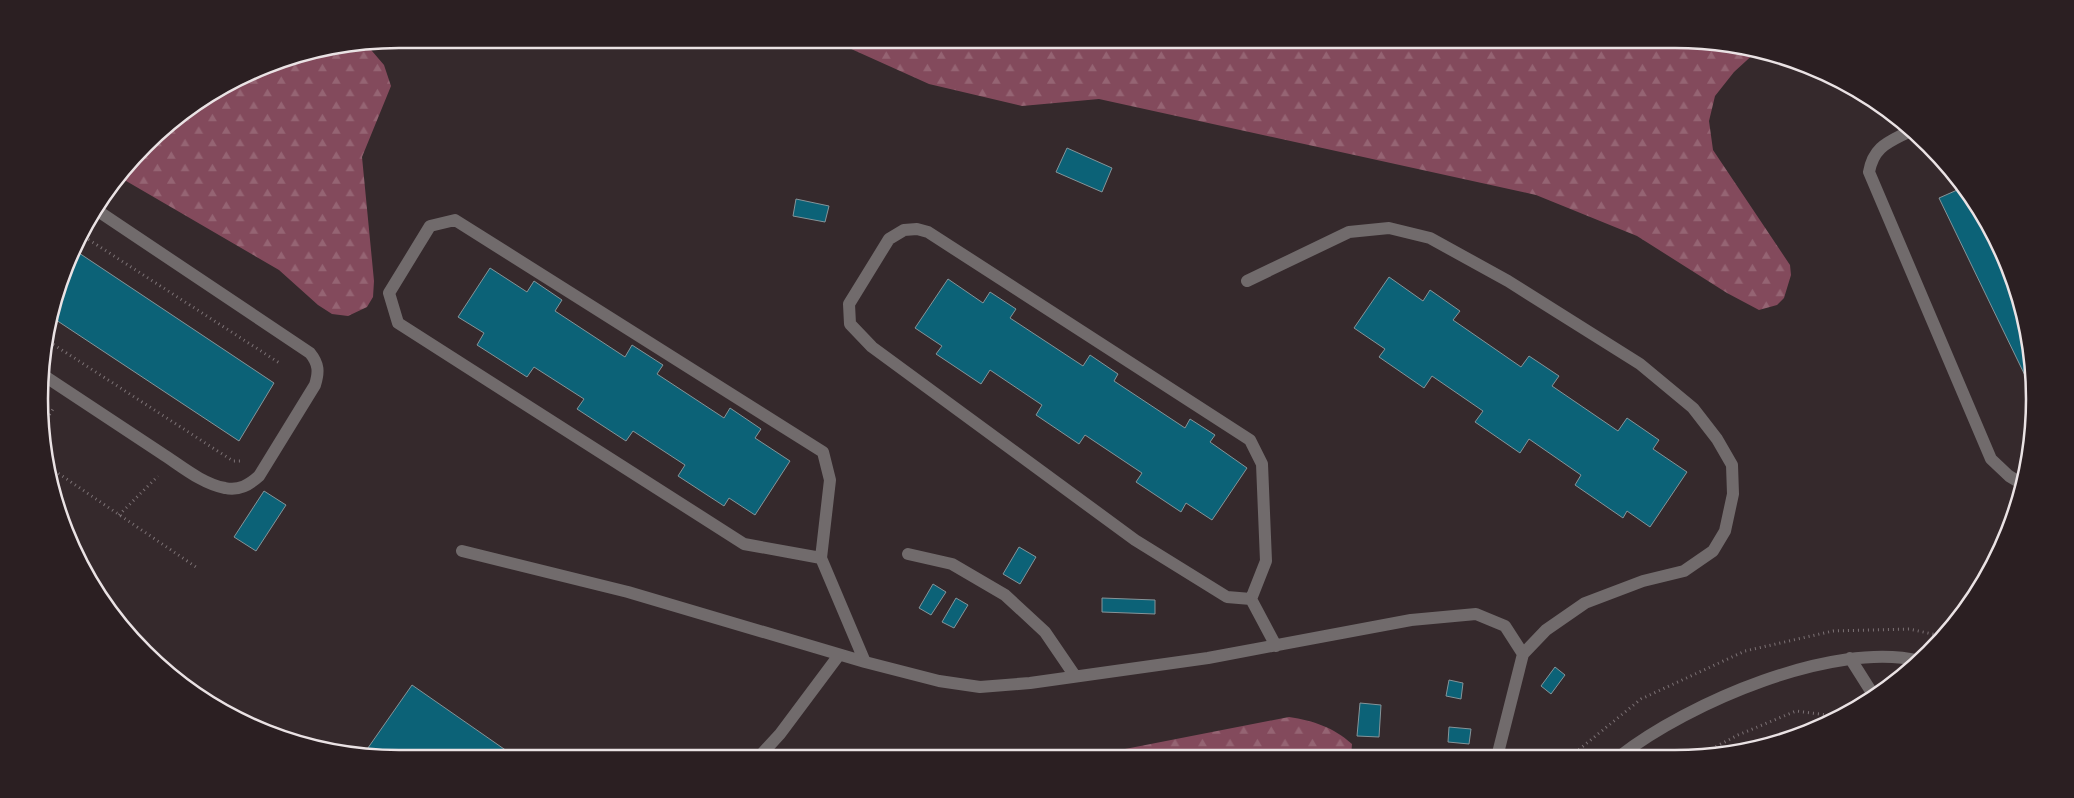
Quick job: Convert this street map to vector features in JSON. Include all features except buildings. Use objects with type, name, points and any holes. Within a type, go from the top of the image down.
[{"type":"street","points":[[1905,134],[1878,148],[1871,160],[1869,172],[1991,459],[2017,481]]},
{"type":"street","points":[[48,378],[174,461],[213,485],[226,488],[241,488],[250,484],[259,476],[315,385],[319,372],[316,360],[310,353],[101,213]]},
{"type":"street","points":[[821,558],[744,544],[398,323],[389,292],[430,226],[455,220],[823,452],[830,480],[821,558],[865,662]]},
{"type":"street","points":[[1247,281],[1349,232],[1390,228],[1430,238],[1508,281],[1640,364],[1693,408],[1718,439],[1732,465],[1733,494],[1725,531],[1713,552],[1684,571],[1643,581],[1585,604],[1546,630],[1523,654],[1498,750]]},
{"type":"street","points":[[1251,599],[1227,597],[1134,540],[872,348],[850,324],[849,304],[888,239],[904,230],[918,229],[928,232],[1250,440],[1262,464],[1266,561],[1251,599],[1276,646]]},
{"type":"street","points":[[462,551],[628,592],[865,662],[939,681],[980,687],[1030,683],[1208,658],[1411,620],[1476,614],[1505,626],[1523,654]]},
{"type":"street","points":[[908,554],[952,564],[1006,595],[1044,632],[1075,676]]},
{"type":"street","points":[[765,750],[780,734],[839,655]]},
{"type":"street","points":[[1628,750],[1644,738],[1717,700],[1772,678],[1850,658],[1900,656],[1912,659]]},
{"type":"street","points":[[1850,658],[1871,691]]},
{"type":"path","points":[[87,238],[283,365]]},
{"type":"path","points":[[52,343],[233,461],[241,461],[247,455]]},
{"type":"path","points":[[120,514],[174,461]]},
{"type":"path","points":[[55,471],[196,567]]},
{"type":"path","points":[[1713,748],[1738,735],[1796,711],[1829,715]]},
{"type":"green space","points":[[849,48],[1698,48],[1744,54],[1752,56],[1734,72],[1715,96],[1709,121],[1713,150],[1790,265],[1791,275],[1784,298],[1777,305],[1759,310],[1727,293],[1637,236],[1536,195],[1099,99],[1022,106],[929,84]]},
{"type":"green space","points":[[370,49],[384,65],[391,86],[362,157],[374,281],[373,297],[367,307],[348,316],[332,314],[318,305],[279,270],[124,180],[150,150],[167,135],[185,120],[223,95],[264,74],[308,59]]},
{"type":"green space","points":[[1289,717],[1315,723],[1330,729],[1352,744],[1352,750],[1120,750]]}]
